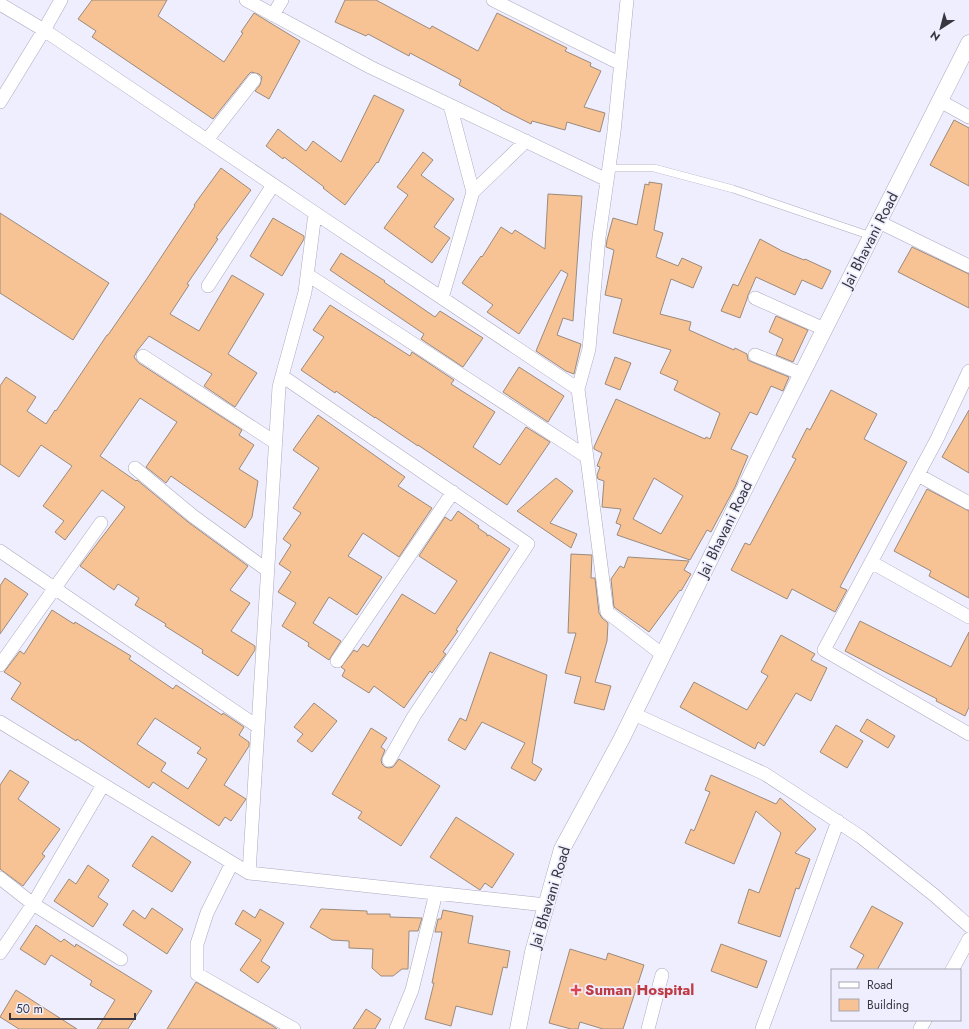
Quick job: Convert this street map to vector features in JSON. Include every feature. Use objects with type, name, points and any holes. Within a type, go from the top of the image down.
[{"type":"street","points":[[0,102],[61,0]]},
{"type":"street","points":[[246,0],[370,67],[526,141],[608,174]]},
{"type":"street","points":[[273,14],[282,0]]},
{"type":"street","points":[[493,0],[621,64]]},
{"type":"street","points":[[628,0],[608,174],[599,237],[589,349],[578,389],[607,612],[663,655]]},
{"type":"street","points":[[0,4],[44,30],[578,389]]},
{"type":"street","name":"Jai Bhavani Road","points":[[519,1029],[532,952],[562,849],[634,714],[824,329],[969,43]]},
{"type":"street","points":[[207,140],[254,80]]},
{"type":"street","points":[[940,101],[969,117]]},
{"type":"street","points":[[450,105],[473,192]]},
{"type":"street","points":[[442,298],[473,192],[526,141]]},
{"type":"street","points":[[208,286],[274,185]]},
{"type":"street","points":[[249,873],[279,387],[305,292],[315,213]]},
{"type":"street","points":[[875,229],[969,266]]},
{"type":"street","points":[[308,275],[587,457]]},
{"type":"street","points":[[755,298],[824,329]]},
{"type":"street","points":[[755,355],[802,374]]},
{"type":"street","points":[[143,356],[276,443]]},
{"type":"street","points":[[968,732],[824,650],[918,475],[969,371]]},
{"type":"street","points":[[282,376],[528,544],[414,716],[389,760]]},
{"type":"street","points":[[135,468],[193,516],[268,570]]},
{"type":"street","points":[[918,475],[969,503]]},
{"type":"street","points":[[337,661],[453,492]]},
{"type":"street","points":[[0,665],[101,523]]},
{"type":"street","points":[[0,552],[258,727]]},
{"type":"street","points":[[871,562],[969,617]]},
{"type":"street","points":[[634,714],[765,774],[861,837],[934,895],[969,926]]},
{"type":"street","points":[[0,722],[249,873],[546,905]]},
{"type":"street","points":[[0,953],[33,904],[103,785]]},
{"type":"street","points":[[762,1029],[838,821]]},
{"type":"street","points":[[232,863],[207,913],[196,944],[197,974],[294,1029]]},
{"type":"street","points":[[0,878],[33,904],[121,959]]},
{"type":"street","points":[[396,1029],[412,990],[436,893]]},
{"type":"street","points":[[953,969],[969,939]]},
{"type":"street","points":[[648,1029],[662,975]]},
{"type":"lane","points":[[608,174],[654,168],[875,229]]},
{"type":"building","points":[[92,0],[167,0],[158,16],[224,62],[254,13],[300,41],[269,99],[255,91],[260,85],[262,77],[259,74],[251,72],[213,119],[92,37],[96,31],[78,19]]},
{"type":"building","points":[[345,0],[376,0],[430,29],[432,26],[478,51],[497,13],[567,48],[565,51],[591,63],[590,66],[601,71],[584,107],[605,113],[600,132],[567,122],[565,130],[532,121],[531,124],[501,109],[459,85],[461,80],[410,53],[409,56],[368,34],[366,36],[335,22]]},
{"type":"building","points":[[374,95],[404,110],[378,163],[377,162],[345,205],[284,157],[283,159],[266,146],[278,129],[306,151],[313,141],[341,162]]},
{"type":"building","points":[[954,120],[969,128],[969,186],[930,165]]},
{"type":"building","points":[[423,152],[433,160],[421,175],[454,199],[434,227],[450,238],[432,263],[384,228],[408,195],[397,187]]},
{"type":"building","points":[[221,168],[251,190],[216,238],[218,239],[187,284],[189,285],[170,314],[199,331],[232,275],[264,294],[228,354],[257,373],[235,407],[204,386],[212,374],[149,336],[134,357],[139,363],[242,430],[239,435],[254,445],[239,469],[258,481],[252,517],[245,528],[171,476],[166,483],[146,467],[177,422],[140,398],[100,456],[136,481],[137,480],[188,522],[248,566],[230,590],[250,603],[231,631],[255,646],[255,650],[238,676],[202,653],[203,650],[165,626],[166,624],[135,605],[139,598],[118,584],[114,590],[80,566],[125,507],[102,490],[65,540],[55,532],[64,521],[43,506],[72,466],[41,445],[19,477],[0,464],[0,386],[6,377],[36,397],[27,411],[46,424],[146,280],[195,206],[194,205]]},
{"type":"building","points":[[649,182],[662,184],[654,230],[663,233],[656,257],[678,266],[682,258],[702,267],[693,288],[671,279],[660,314],[691,322],[689,330],[734,350],[735,348],[747,354],[748,360],[789,377],[783,391],[771,386],[757,415],[750,412],[731,449],[748,456],[735,487],[711,532],[707,530],[690,560],[617,535],[621,525],[616,523],[621,509],[602,507],[604,481],[598,479],[597,475],[600,467],[597,466],[602,453],[594,449],[616,399],[705,439],[706,437],[710,439],[720,413],[674,390],[678,381],[660,373],[671,350],[613,333],[622,299],[605,295],[614,250],[606,247],[607,240],[613,218],[637,225],[645,184],[649,185]],"holes":[[[654,478],[683,496],[661,534],[633,519]]]},
{"type":"building","points":[[548,194],[582,196],[573,321],[563,318],[557,335],[581,344],[574,374],[566,371],[536,351],[568,274],[561,270],[519,334],[487,312],[493,305],[462,283],[481,256],[482,257],[501,227],[512,234],[515,230],[545,249]]},
{"type":"building","points":[[0,213],[109,283],[73,340],[0,293]]},
{"type":"building","points":[[273,218],[304,236],[304,239],[282,276],[250,256]]},
{"type":"building","points":[[760,239],[782,251],[804,260],[805,259],[831,271],[822,289],[802,280],[795,295],[756,277],[740,318],[721,311],[733,284],[738,286]]},
{"type":"building","points":[[912,247],[969,274],[969,308],[898,272]]},
{"type":"building","points":[[341,253],[385,281],[384,282],[435,317],[440,311],[483,338],[463,367],[421,339],[424,334],[330,270]]},
{"type":"building","points":[[330,305],[410,356],[412,352],[454,380],[451,384],[495,412],[473,447],[500,465],[526,427],[550,442],[507,505],[336,391],[335,393],[301,370],[324,337],[313,330]]},
{"type":"building","points":[[776,316],[808,330],[793,362],[776,355],[783,339],[769,332]]},
{"type":"building","points":[[615,357],[631,363],[620,390],[605,384]]},
{"type":"building","points":[[519,367],[564,396],[548,422],[503,392]]},
{"type":"building","points":[[831,390],[877,414],[864,439],[907,462],[840,587],[847,590],[835,612],[792,589],[787,599],[731,570],[745,543],[750,545],[796,459],[792,457],[807,428],[810,430]]},
{"type":"building","points":[[969,410],[969,473],[942,457]]},
{"type":"building","points":[[318,415],[405,477],[398,486],[432,508],[399,557],[363,533],[348,556],[382,577],[357,615],[329,597],[313,623],[341,641],[329,660],[308,646],[309,643],[282,626],[296,603],[278,592],[291,572],[279,564],[291,545],[283,539],[301,513],[293,508],[319,468],[293,450]]},
{"type":"building","points":[[556,478],[573,491],[550,523],[577,534],[571,548],[517,511]]},
{"type":"building","points":[[927,489],[969,511],[969,598],[929,576],[931,571],[894,551]]},
{"type":"building","points":[[458,511],[479,526],[478,528],[487,534],[487,536],[489,535],[510,549],[456,630],[458,631],[443,652],[446,654],[432,673],[430,671],[404,708],[374,686],[369,693],[342,676],[345,670],[341,667],[354,650],[357,652],[363,644],[368,647],[402,594],[435,614],[457,581],[419,556],[445,517],[451,521]]},
{"type":"building","points":[[571,554],[592,555],[591,578],[595,578],[599,613],[608,623],[607,641],[595,682],[611,686],[604,710],[574,703],[581,677],[565,673],[576,633],[568,633]]},
{"type":"building","points":[[628,557],[689,561],[684,570],[691,574],[681,591],[680,590],[649,632],[614,607],[611,579],[620,566],[624,568]]},
{"type":"building","points":[[5,578],[28,594],[0,634],[0,586]]},
{"type":"building","points":[[52,610],[74,624],[75,622],[131,656],[129,659],[173,689],[176,685],[222,715],[223,713],[244,727],[239,735],[249,742],[249,746],[224,785],[246,799],[231,821],[225,817],[219,826],[153,782],[149,788],[77,739],[76,741],[11,699],[21,683],[4,672],[20,651],[24,654]],"holes":[[[155,718],[201,748],[197,753],[207,759],[188,789],[161,771],[166,763],[137,744]]]},
{"type":"building","points":[[860,621],[951,667],[969,632],[969,707],[965,716],[936,701],[937,699],[845,651]]},
{"type":"building","points":[[781,635],[815,654],[811,660],[827,668],[811,701],[796,693],[764,746],[758,742],[755,749],[680,707],[694,682],[747,710],[768,676],[761,672]]},
{"type":"building","points":[[490,652],[547,675],[532,763],[542,769],[535,781],[511,768],[525,743],[482,722],[465,750],[448,740],[460,718],[466,721]]},
{"type":"building","points":[[314,703],[337,721],[312,752],[297,741],[303,734],[294,727]]},
{"type":"building","points":[[867,719],[895,736],[888,748],[860,731]]},
{"type":"building","points":[[836,725],[863,741],[847,768],[820,752]]},
{"type":"building","points":[[371,728],[387,738],[381,747],[385,750],[381,760],[385,767],[393,767],[399,759],[440,786],[401,846],[358,818],[362,812],[332,794]]},
{"type":"building","points":[[10,770],[29,782],[18,799],[60,829],[42,854],[45,856],[23,886],[0,869],[0,785]]},
{"type":"building","points":[[711,775],[776,804],[780,798],[816,829],[795,853],[810,859],[799,889],[796,888],[780,937],[738,923],[749,889],[759,893],[781,833],[756,811],[734,864],[685,843],[691,829],[694,831],[710,792],[705,790]]},
{"type":"building","points":[[456,817],[514,854],[492,888],[485,883],[480,890],[430,857]]},
{"type":"building","points":[[152,836],[191,862],[172,892],[132,866]]},
{"type":"building","points":[[88,865],[109,880],[98,897],[108,904],[93,927],[54,901],[69,879],[76,884]]},
{"type":"building","points":[[872,906],[903,923],[878,969],[857,969],[864,955],[850,947]]},
{"type":"building","points":[[152,908],[183,929],[167,954],[123,925],[133,910],[145,919]]},
{"type":"building","points":[[260,909],[284,923],[261,961],[270,967],[258,983],[240,970],[261,940],[235,924],[243,910],[255,918]]},
{"type":"building","points":[[321,909],[367,911],[367,914],[390,914],[390,917],[422,918],[418,931],[409,931],[408,969],[402,969],[393,976],[381,976],[372,968],[373,949],[349,948],[349,941],[332,940],[310,927]]},
{"type":"building","points":[[443,910],[473,916],[468,943],[510,951],[507,968],[503,967],[492,1015],[456,1006],[451,1026],[425,1019],[434,983],[432,983],[442,932],[435,932],[438,919],[441,919]]},
{"type":"building","points":[[36,925],[61,942],[64,939],[75,947],[76,944],[152,991],[128,1029],[97,1029],[115,1000],[90,985],[92,981],[51,955],[45,965],[20,949]]},
{"type":"building","points":[[721,944],[767,961],[757,988],[711,971]]},
{"type":"building","points":[[570,949],[606,960],[608,953],[644,965],[623,1029],[603,1029],[580,1022],[578,1029],[571,1029],[549,1023]]},
{"type":"building","points":[[196,982],[273,1026],[277,1029],[167,1029]]},
{"type":"building","points":[[16,990],[77,1029],[19,1029],[0,1017]]},
{"type":"building","points":[[366,1009],[381,1019],[375,1029],[353,1029]]},
{"type":"place","name":"Suman Hospital","points":[[576,990]]}]
